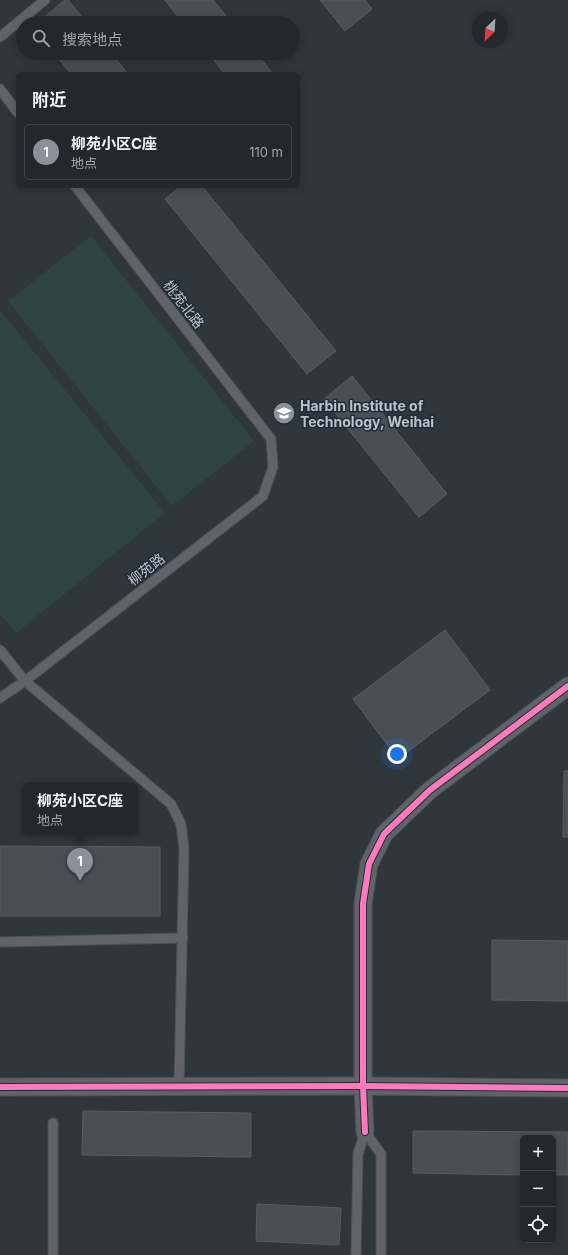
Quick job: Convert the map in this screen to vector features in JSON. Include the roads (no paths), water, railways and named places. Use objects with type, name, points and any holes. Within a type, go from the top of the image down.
[{"type":"street","points":[[365,1132],[363,1086],[363,904],[369,864],[384,834],[430,790],[568,686]]},
{"type":"street","points":[[0,1087],[363,1086],[568,1088]]},
{"type":"lane","points":[[26,16],[45,0]]},
{"type":"lane","points":[[0,37],[16,24]]},
{"type":"lane","points":[[0,89],[16,109]]},
{"type":"lane","name":"桃苑北路","points":[[77,188],[271,439]]},
{"type":"lane","name":"柳苑路","points":[[0,698],[25,681],[263,496],[273,467],[271,439]]},
{"type":"lane","points":[[0,650],[25,681],[171,804],[181,824],[184,849],[179,1086]]},
{"type":"lane","points":[[0,942],[183,938]]},
{"type":"lane","points":[[53,1124],[53,1255]]},
{"type":"lane","points":[[356,1255],[358,1154],[365,1132]]},
{"type":"lane","points":[[365,1132],[381,1154],[382,1255]]},
{"type":"place","name":"Harbin Institute of Technology, Weihai","points":[[284,413]]},
{"type":"place","name":"柳苑小区C座","points":[[80,881]]}]
